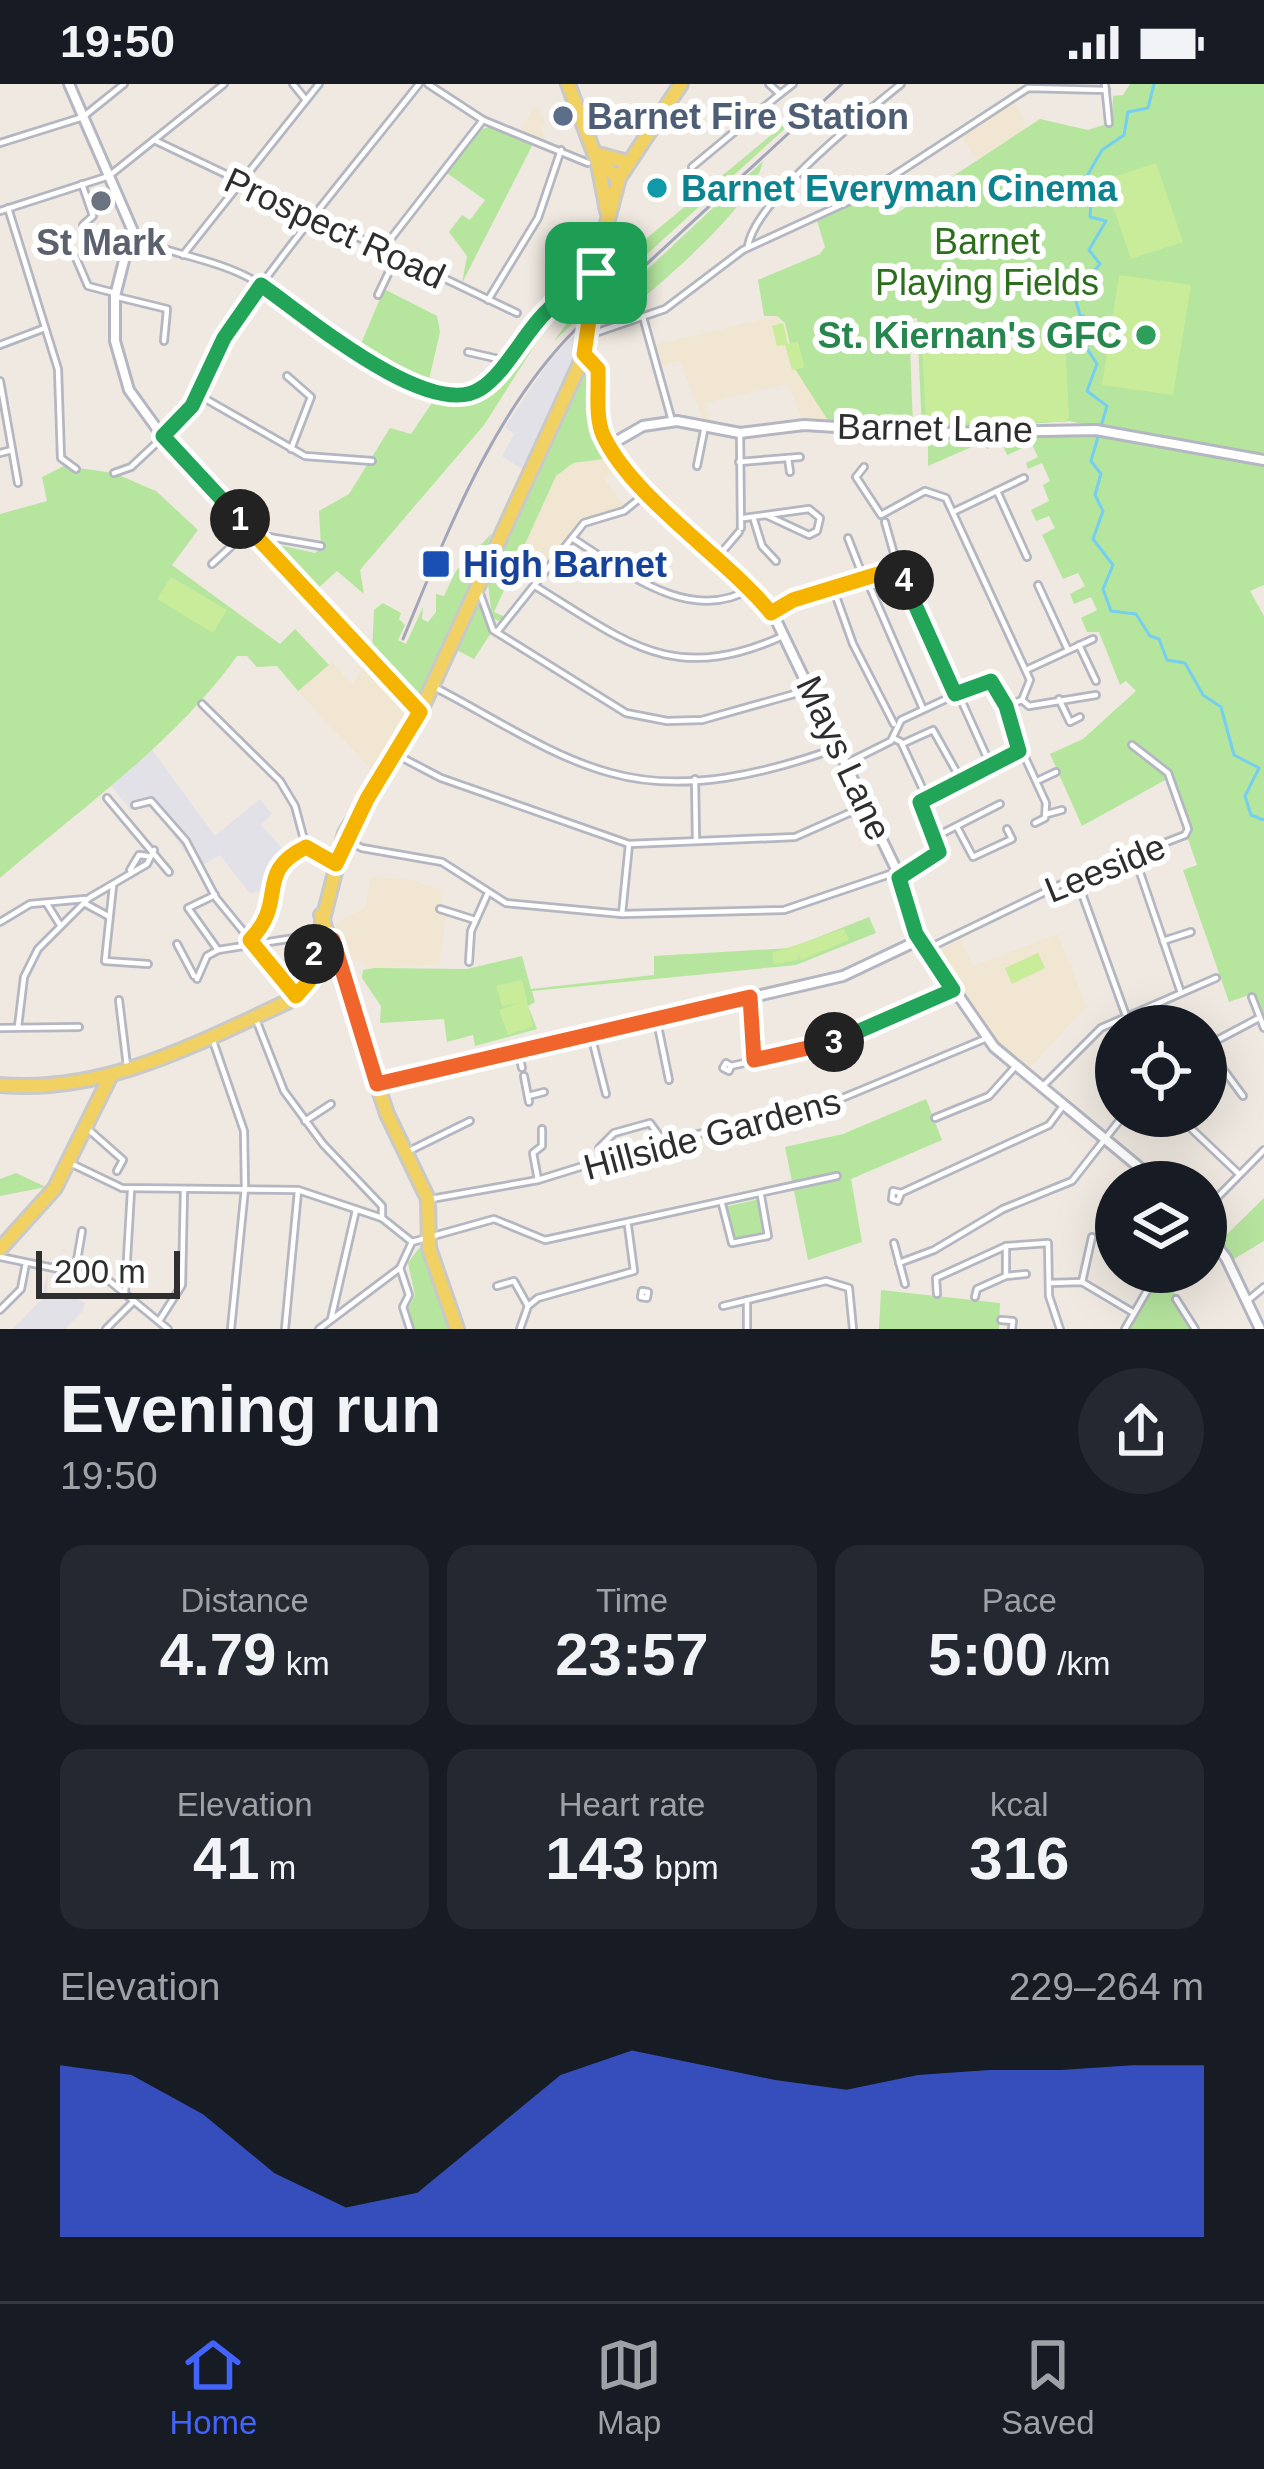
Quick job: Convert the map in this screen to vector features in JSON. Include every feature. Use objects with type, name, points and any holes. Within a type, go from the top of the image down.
[{"type":"main road","points":[[568,84],[607,212]]},
{"type":"main road","points":[[0,1085],[100,1082],[255,1016],[296,996],[310,980],[336,864],[346,840],[426,699],[583,349],[607,212],[619,178],[681,84]]},
{"type":"main road","points":[[594,160],[627,162]]},
{"type":"main road","points":[[594,160],[619,178]]},
{"type":"main road","points":[[323,926],[377,1084],[428,1199],[428,1238],[457,1329]]},
{"type":"main road","points":[[0,1253],[38,1212],[68,1162],[100,1082]]},
{"type":"street","points":[[69,84],[133,238],[115,295],[115,341],[126,382],[163,437],[409,698],[426,699],[607,772],[645,780],[735,778],[837,748]]},
{"type":"street","points":[[0,143],[83,117],[124,84]]},
{"type":"street","points":[[76,469],[61,454],[59,375],[4,209],[109,176],[224,84]]},
{"type":"street","points":[[293,84],[306,100]]},
{"type":"street","points":[[183,255],[319,84]]},
{"type":"street","points":[[115,473],[131,467],[163,437],[197,394],[224,338],[261,285],[419,84]]},
{"type":"street","points":[[428,84],[483,119],[594,160]]},
{"type":"street","points":[[769,84],[780,94]]},
{"type":"street","points":[[692,167],[793,84]]},
{"type":"street","points":[[748,247],[749,237],[793,180],[901,84]]},
{"type":"street","points":[[610,445],[600,425],[598,369],[583,349],[675,303],[748,247],[867,193],[1019,92],[1053,86],[1105,87],[1109,123]]},
{"type":"street","points":[[382,250],[483,119]]},
{"type":"street","name":"Prospect Road","points":[[154,140],[518,313]]},
{"type":"street","points":[[488,300],[538,218],[561,150]]},
{"type":"street","points":[[82,184],[93,217],[83,225]]},
{"type":"street","points":[[133,238],[261,285],[342,346],[401,380],[474,393],[581,278],[596,273]]},
{"type":"street","points":[[378,295],[397,257]]},
{"type":"street","points":[[76,258],[88,286],[165,307],[162,335]]},
{"type":"street","points":[[644,317],[672,421]]},
{"type":"street","points":[[0,344],[45,328]]},
{"type":"street","points":[[468,352],[504,360]]},
{"type":"street","points":[[0,381],[18,483]]},
{"type":"street","points":[[290,381],[308,389],[311,401],[291,449]]},
{"type":"street","points":[[197,394],[291,449],[319,460],[372,461]]},
{"type":"street","name":"Barnet Lane","points":[[610,445],[644,426],[672,421],[740,433],[804,425],[932,433],[1098,430],[1264,460]]},
{"type":"street","points":[[697,466],[705,426]]},
{"type":"street","points":[[716,559],[744,518],[740,433]]},
{"type":"street","name":"Mays Lane","points":[[610,445],[716,559],[752,588],[785,635],[898,874],[922,945],[987,1038],[1014,1068],[1134,1161]]},
{"type":"street","points":[[0,453],[12,450]]},
{"type":"street","points":[[739,462],[800,457]]},
{"type":"street","points":[[788,458],[790,472]]},
{"type":"street","points":[[864,467],[856,477],[884,519],[898,568],[990,764]]},
{"type":"street","points":[[953,512],[1024,478]]},
{"type":"street","points":[[884,519],[929,490],[944,495],[1026,670],[1030,688],[1022,700],[1006,706]]},
{"type":"street","points":[[497,632],[584,523],[624,512],[649,491]]},
{"type":"street","points":[[997,491],[1027,557]]},
{"type":"street","points":[[744,518],[754,518],[766,515],[812,509],[819,515],[818,530],[807,535],[766,515]]},
{"type":"street","points":[[754,518],[762,546],[776,561]]},
{"type":"street","points":[[212,564],[250,529]]},
{"type":"street","points":[[262,542],[269,537],[320,547]]},
{"type":"street","points":[[572,538],[668,596],[698,598],[752,588]]},
{"type":"street","points":[[848,538],[922,710]]},
{"type":"street","points":[[771,613],[898,568]]},
{"type":"street","points":[[1038,585],[1068,650]]},
{"type":"street","points":[[535,586],[629,643],[667,658],[713,656],[785,635]]},
{"type":"street","points":[[833,588],[857,654],[896,725],[893,738],[845,764]]},
{"type":"street","points":[[474,589],[483,595],[497,632],[609,705],[645,718],[702,720],[812,689]]},
{"type":"street","points":[[1026,670],[1094,638]]},
{"type":"street","points":[[1079,645],[1096,681]]},
{"type":"street","points":[[896,725],[989,679],[1006,706],[1019,751],[1037,781],[1047,814]]},
{"type":"street","points":[[1022,700],[1029,706],[1096,695]]},
{"type":"street","points":[[1059,699],[1070,722],[1080,717]]},
{"type":"street","points":[[202,704],[280,781],[295,806],[306,847],[336,864]]},
{"type":"street","points":[[902,744],[933,730],[960,778]]},
{"type":"street","points":[[346,840],[362,848],[442,862],[487,895],[527,907],[622,914],[784,910],[898,874],[938,855],[923,798],[902,744],[893,738]]},
{"type":"street","name":"Leeside","points":[[922,945],[1188,829],[1168,773],[1132,745]]},
{"type":"street","points":[[923,798],[1019,751]]},
{"type":"street","points":[[396,754],[441,778],[629,844],[795,837],[866,806]]},
{"type":"street","points":[[1037,781],[1056,772]]},
{"type":"street","points":[[695,779],[696,841]]},
{"type":"street","points":[[107,798],[169,872]]},
{"type":"street","points":[[135,805],[152,801],[164,814],[186,841],[215,895],[296,996]]},
{"type":"street","points":[[935,837],[1000,804]]},
{"type":"street","points":[[1035,823],[1062,810]]},
{"type":"street","points":[[957,827],[973,857],[1012,839],[1007,830]]},
{"type":"street","points":[[987,838],[992,849]]},
{"type":"street","points":[[622,914],[629,844]]},
{"type":"street","points":[[251,941],[269,918],[279,863],[306,847]]},
{"type":"street","points":[[18,1027],[26,971],[60,925],[130,870],[147,864],[154,850]]},
{"type":"street","points":[[1134,855],[1180,989]]},
{"type":"street","points":[[1076,878],[1122,1005]]},
{"type":"street","points":[[113,886],[105,961],[148,964]]},
{"type":"street","points":[[215,895],[188,908],[218,950]]},
{"type":"street","points":[[469,962],[475,920],[487,895]]},
{"type":"street","points":[[0,922],[46,901],[86,901],[108,916]]},
{"type":"street","points":[[46,901],[60,925]]},
{"type":"street","points":[[440,909],[475,920]]},
{"type":"street","points":[[177,944],[195,978],[218,950],[296,936],[323,926]]},
{"type":"street","points":[[1163,941],[1191,932]]},
{"type":"street","points":[[377,1084],[851,973],[922,945]]},
{"type":"street","points":[[1148,1005],[1216,978]]},
{"type":"street","points":[[731,1066],[835,1042],[953,990]]},
{"type":"street","points":[[750,997],[754,1060]]},
{"type":"street","points":[[1252,997],[1264,1028]]},
{"type":"street","points":[[119,1000],[128,1071]]},
{"type":"street","points":[[255,1016],[273,1070],[305,1121],[382,1206],[382,1218]]},
{"type":"street","points":[[656,1018],[669,1080]]},
{"type":"street","points":[[1227,1035],[1257,1019]]},
{"type":"street","points":[[0,1028],[80,1028]]},
{"type":"street","points":[[590,1033],[606,1094]]},
{"type":"street","points":[[1040,1089],[1095,1034]]},
{"type":"street","points":[[212,1036],[242,1116],[244,1188],[231,1329]]},
{"type":"street","name":"Hillside Gardens","points":[[428,1199],[538,1180],[663,1141],[836,1102],[987,1038]]},
{"type":"street","points":[[518,1050],[529,1099],[544,1092]]},
{"type":"street","points":[[934,1118],[993,1093],[1014,1068]]},
{"type":"street","points":[[1227,1074],[1243,1096]]},
{"type":"street","points":[[305,1121],[332,1104]]},
{"type":"street","points":[[901,1193],[1047,1126],[1064,1106]]},
{"type":"street","points":[[628,1117],[631,1129]]},
{"type":"street","points":[[406,1153],[470,1121]]},
{"type":"street","points":[[601,1161],[599,1148],[612,1134],[650,1123],[663,1141]]},
{"type":"street","points":[[83,1126],[123,1160],[117,1171]]},
{"type":"street","points":[[538,1180],[533,1153],[543,1142],[542,1130]]},
{"type":"street","points":[[1200,1137],[1239,1174]]},
{"type":"street","points":[[899,1263],[934,1250],[1004,1209],[1072,1181],[1107,1138]]},
{"type":"street","points":[[1227,1187],[1264,1150]]},
{"type":"street","points":[[68,1162],[88,1168],[106,1184],[131,1189],[298,1190],[382,1218],[412,1242]]},
{"type":"street","points":[[412,1242],[494,1220],[545,1240],[628,1226],[837,1176]]},
{"type":"street","points":[[158,1321],[182,1285],[184,1188]]},
{"type":"street","points":[[125,1293],[131,1189]]},
{"type":"street","points":[[284,1329],[298,1190]]},
{"type":"street","points":[[722,1204],[732,1243],[768,1236],[761,1196]]},
{"type":"street","points":[[331,1319],[356,1210]]},
{"type":"street","points":[[628,1226],[641,1292]]},
{"type":"street","points":[[75,1273],[82,1232]]},
{"type":"street","points":[[1082,1282],[1092,1237]]},
{"type":"street","points":[[319,1329],[400,1268],[412,1242]]},
{"type":"street","points":[[894,1243],[905,1284]]},
{"type":"street","points":[[937,1294],[936,1278],[1006,1246],[1048,1244],[1049,1283],[1060,1329]]},
{"type":"street","points":[[1006,1246],[1006,1276]]},
{"type":"street","points":[[934,1250],[938,1261]]},
{"type":"street","points":[[0,1253],[106,1279],[168,1329]]},
{"type":"street","points":[[0,1310],[21,1289],[26,1263]]},
{"type":"street","points":[[1227,1267],[1260,1329]]},
{"type":"street","points":[[400,1268],[410,1294],[404,1307],[410,1329]]},
{"type":"street","points":[[520,1329],[528,1306],[583,1282],[634,1271]]},
{"type":"street","points":[[975,1297],[977,1289],[1006,1276],[1026,1274]]},
{"type":"street","points":[[723,1306],[826,1281],[849,1288],[854,1329]]},
{"type":"street","points":[[497,1286],[514,1282],[528,1306]]},
{"type":"street","points":[[1049,1283],[1082,1282],[1134,1313]]},
{"type":"street","points":[[1247,1301],[1264,1287]]},
{"type":"street","points":[[1126,1329],[1146,1293]]},
{"type":"street","points":[[1176,1299],[1195,1329]]},
{"type":"street","points":[[747,1300],[747,1329]]},
{"type":"street","points":[[106,1329],[134,1301]]},
{"type":"street","points":[[1001,1320],[1012,1325],[1028,1322]]},
{"type":"shaded area","points":[[1013,99],[1027,128],[976,160],[961,135]]},
{"type":"shaded area","points":[[536,104],[546,124],[541,126],[545,140],[520,131]]},
{"type":"shaded area","points":[[777,316],[780,323],[909,319],[913,428],[802,419],[788,384],[705,403],[710,420],[702,418],[680,361],[659,366],[654,345]]},
{"type":"shaded area","points":[[581,328],[569,376],[525,471],[502,456],[514,434],[505,427],[550,360]]},
{"type":"shaded area","points":[[611,458],[618,465],[604,479],[625,506],[582,520],[541,572],[520,556],[556,476],[573,463]]},
{"type":"shaded area","points":[[367,660],[412,715],[374,772],[298,691],[332,662],[352,685]]},
{"type":"shaded area","points":[[150,747],[215,836],[260,799],[272,814],[261,825],[282,848],[270,887],[250,894],[220,855],[197,868],[152,806],[131,810],[109,784]]},
{"type":"shaded area","points":[[370,877],[409,879],[442,890],[439,913],[446,915],[439,964],[367,969],[362,961],[343,959],[335,924],[366,907]]},
{"type":"shaded area","points":[[1058,934],[1087,1006],[1026,1072],[984,1026],[937,952],[960,938],[973,966]]},
{"type":"shaded area","points":[[48,1271],[47,1295],[61,1299],[67,1293],[85,1303],[82,1312],[65,1329],[13,1329],[41,1300]]},
{"type":"green space","name":"Barnet Playing Fields","points":[[1130,84],[1264,84],[1264,585],[1250,591],[1264,616],[1264,1025],[1254,993],[1229,1002],[1183,870],[1197,865],[1167,779],[1082,826],[1050,754],[1083,739],[1136,691],[1126,681],[1120,685],[1099,632],[1087,632],[1081,618],[1097,610],[1091,597],[1074,604],[1070,594],[1085,586],[1078,573],[1063,579],[1042,535],[1055,528],[1049,516],[1036,521],[1031,510],[1049,501],[1043,485],[1050,481],[1042,463],[1028,469],[1026,463],[1038,457],[1032,444],[1007,455],[1002,443],[987,449],[983,442],[928,466],[928,438],[1086,434],[1168,445],[1070,421],[922,431],[917,318],[909,319],[913,428],[829,422],[795,369],[804,367],[798,343],[790,344],[785,323],[777,316],[764,316],[758,280],[820,254],[825,247],[816,217],[880,188],[894,215],[1040,119],[1088,130],[1112,122],[1113,96],[1123,95]]},
{"type":"green space","points":[[788,121],[790,124],[601,296],[606,272]]},
{"type":"green space","points":[[491,127],[533,144],[462,283],[467,256],[449,232],[462,215],[470,220],[485,200],[447,173],[482,129]]},
{"type":"green space","points":[[763,161],[743,200],[681,265],[623,315],[611,322],[601,313]]},
{"type":"green space","points":[[1156,163],[1183,242],[1131,259],[1104,180]]},
{"type":"green space","name":"St. Kiernan's GFC","points":[[1119,275],[1191,285],[1173,395],[1102,385]]},
{"type":"green space","points":[[584,279],[583,314],[554,341],[578,308],[561,304],[484,425],[360,570],[364,594],[337,571],[315,591],[270,543],[315,553],[321,547],[319,511],[349,494],[390,428],[411,434],[438,394],[470,395],[486,388],[519,343]]},
{"type":"green space","points":[[384,289],[437,316],[440,332],[428,384],[396,374],[358,351]]},
{"type":"green space","points":[[783,323],[788,344],[798,342],[804,367],[792,370],[785,345],[777,346],[772,326]]},
{"type":"green space","points":[[1065,339],[1069,418],[1064,422],[926,423],[922,342]]},
{"type":"green space","points":[[583,367],[594,371],[597,430],[611,458],[573,463],[556,476],[494,612],[505,617],[500,622],[492,617],[487,576]]},
{"type":"green space","points":[[64,466],[114,473],[156,491],[198,530],[172,565],[280,644],[295,629],[329,665],[298,691],[277,666],[257,667],[247,656],[237,656],[156,746],[0,878],[0,514],[47,501],[42,477]]},
{"type":"green space","points":[[492,533],[422,694],[415,696],[372,652],[374,610],[383,603],[401,613],[399,619],[405,625],[398,640],[406,644],[423,607],[422,619],[428,622],[436,612],[436,594],[444,596],[456,571]]},
{"type":"green space","points":[[171,577],[227,610],[213,633],[157,599]]},
{"type":"green space","points":[[477,599],[491,633],[474,659],[453,648]]},
{"type":"green space","points":[[869,917],[876,933],[796,965],[532,991],[535,1002],[528,1006],[537,1029],[475,1046],[473,1035],[447,1042],[444,1019],[380,1023],[381,1006],[362,978],[363,970],[374,968],[467,969],[522,956],[531,989],[654,975],[654,956],[791,948]]},
{"type":"green space","points":[[844,929],[849,940],[801,960],[798,955],[798,960],[774,964],[772,953]]},
{"type":"green space","points":[[1038,953],[1045,968],[1012,984],[1005,968]]},
{"type":"green space","points":[[522,980],[533,1026],[508,1035],[499,1010],[519,1003],[502,1006],[496,986]]},
{"type":"green space","points":[[926,1099],[942,1140],[851,1179],[862,1242],[808,1260],[785,1147],[843,1134]]},
{"type":"green space","points":[[16,1173],[46,1187],[0,1196],[0,1179]]},
{"type":"green space","points":[[1264,1198],[1264,1241],[1234,1259],[1227,1249],[1227,1234]]},
{"type":"green space","points":[[760,1199],[767,1234],[734,1241],[724,1207]]},
{"type":"green space","points":[[419,1248],[452,1329],[415,1329],[408,1309],[415,1295],[408,1263]]},
{"type":"green space","points":[[881,1290],[1000,1303],[999,1329],[879,1329]]},
{"type":"green space","points":[[1146,1293],[1174,1293],[1194,1329],[1125,1329]]},
{"type":"waterway","points":[[1154,84],[1148,108],[1128,112],[1124,135],[1102,150],[1087,176],[1092,186],[1090,217],[1106,221],[1089,250],[1100,264],[1085,281],[1075,273],[1070,281],[1080,315],[1096,321],[1095,334],[1082,341],[1097,364],[1087,391],[1107,406],[1091,461],[1101,474],[1095,495],[1103,511],[1093,539],[1113,565],[1103,589],[1111,611],[1136,614],[1150,636],[1159,639],[1167,660],[1185,663],[1203,695],[1221,707],[1234,755],[1259,768],[1245,796],[1251,815],[1264,820]]},
{"type":"railway","points":[[403,639],[474,476],[545,364],[574,331],[842,84]]},
{"type":"place","name":"Barnet Fire Station","points":[[563,116]]},
{"type":"place","name":"Barnet Everyman Cinema","points":[[657,188]]},
{"type":"place","name":"St Mark","points":[[101,201]]},
{"type":"place","name":"St. Kiernan's GFC","points":[[1146,335]]},
{"type":"place","name":"High Barnet","points":[[436,564]]},
{"type":"route","points":[[596,273],[584,354],[598,369],[602,430],[649,491],[692,538],[752,588],[771,613],[793,600],[898,568],[955,694],[989,679],[1006,706],[1019,751],[920,802],[939,852],[899,878],[916,934],[953,990],[948,993],[835,1042],[754,1060],[750,997],[377,1084],[333,940],[317,938],[310,980],[296,996],[250,940],[269,918],[275,871],[285,856],[306,847],[336,864],[367,799],[420,712],[163,436],[192,406],[224,338],[261,285],[342,346],[387,373],[442,391],[474,393],[583,275],[596,273]]}]
